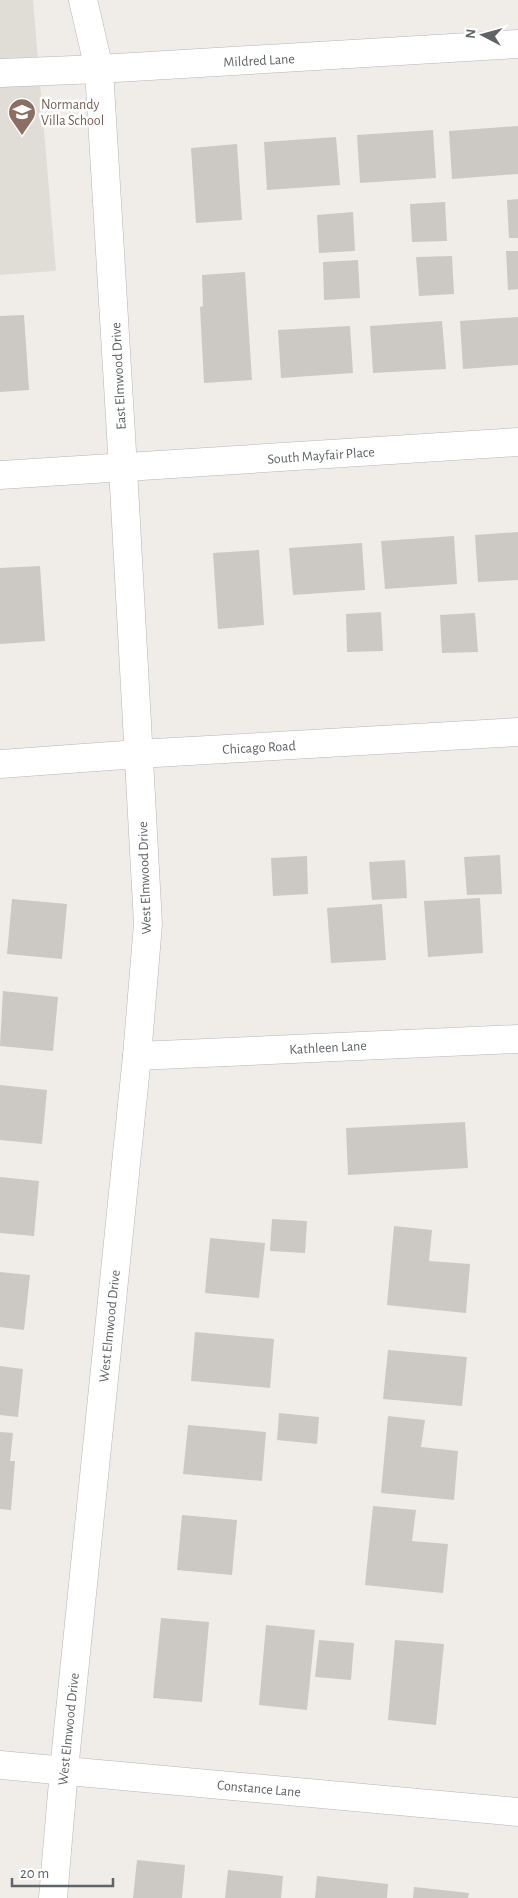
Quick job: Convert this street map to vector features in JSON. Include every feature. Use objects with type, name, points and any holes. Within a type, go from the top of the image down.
[{"type":"street","name":"East Elmwood Drive","points":[[83,0],[99,69],[124,468],[138,754]]},
{"type":"street","name":"Mildred Lane","points":[[0,73],[99,69],[518,44]]},
{"type":"street","name":"South Mayfair Place","points":[[0,475],[518,442]]},
{"type":"street","name":"Chicago Road","points":[[0,764],[518,732]]},
{"type":"street","name":"West Elmwood Drive","points":[[53,1898],[64,1770],[137,1056],[148,924],[138,754]]},
{"type":"street","name":"Kathleen Lane","points":[[137,1056],[518,1039]]},
{"type":"street","name":"Constance Lane","points":[[0,1765],[518,1812]]},
{"type":"shaded area","name":"Normandy Villa School","points":[[0,0],[33,0],[56,271],[0,275]]},
{"type":"building","points":[[518,126],[518,174],[452,179],[449,131]]},
{"type":"building","points":[[433,130],[436,178],[360,183],[357,135]]},
{"type":"building","points":[[336,137],[340,185],[267,190],[264,142]]},
{"type":"building","points":[[237,144],[242,220],[196,223],[191,148]]},
{"type":"building","points":[[518,199],[518,238],[509,238],[507,200]]},
{"type":"building","points":[[445,202],[447,241],[412,242],[410,204]]},
{"type":"building","points":[[353,212],[355,251],[319,253],[317,215]]},
{"type":"building","points":[[506,251],[518,251],[518,289],[508,290]]},
{"type":"building","points":[[452,256],[454,294],[419,296],[416,257]]},
{"type":"building","points":[[358,260],[360,298],[324,300],[323,262]]},
{"type":"building","points":[[245,272],[252,380],[204,383],[200,307],[203,306],[202,275]]},
{"type":"building","points":[[24,315],[29,390],[0,392],[0,316]]},
{"type":"building","points":[[518,317],[518,365],[463,369],[460,321]]},
{"type":"building","points":[[442,321],[446,369],[373,373],[370,326]]},
{"type":"building","points":[[350,326],[353,373],[281,378],[278,330]]},
{"type":"building","points":[[518,532],[518,580],[478,582],[475,535]]},
{"type":"building","points":[[454,536],[457,584],[385,589],[381,541]]},
{"type":"building","points":[[362,543],[365,590],[293,595],[289,548]]},
{"type":"building","points":[[259,550],[264,625],[218,629],[213,553]]},
{"type":"building","points":[[40,566],[45,641],[0,644],[0,568]]},
{"type":"building","points":[[381,612],[383,651],[347,652],[346,614]]},
{"type":"building","points":[[475,613],[478,652],[442,653],[440,615]]},
{"type":"building","points":[[500,855],[502,894],[467,895],[464,857]]},
{"type":"building","points":[[307,856],[308,894],[273,896],[271,858]]},
{"type":"building","points":[[405,860],[407,898],[372,900],[369,862]]},
{"type":"building","points":[[480,898],[483,953],[428,957],[424,901]]},
{"type":"building","points":[[12,899],[67,904],[62,959],[7,954]]},
{"type":"building","points":[[382,904],[386,960],[331,963],[327,908]]},
{"type":"building","points":[[3,991],[58,997],[53,1051],[0,1046]]},
{"type":"building","points":[[0,1085],[47,1090],[42,1144],[0,1140]]},
{"type":"building","points":[[465,1122],[468,1168],[348,1175],[346,1128]]},
{"type":"building","points":[[0,1177],[39,1181],[34,1236],[0,1233]]},
{"type":"building","points":[[272,1219],[307,1221],[305,1253],[270,1251]]},
{"type":"building","points":[[394,1226],[432,1230],[429,1261],[470,1264],[466,1313],[387,1305]]},
{"type":"building","points":[[210,1238],[265,1243],[259,1298],[205,1293]]},
{"type":"building","points":[[0,1272],[30,1275],[24,1330],[0,1327]]},
{"type":"building","points":[[195,1332],[274,1339],[270,1388],[191,1381]]},
{"type":"building","points":[[388,1350],[467,1357],[462,1406],[383,1399]]},
{"type":"building","points":[[0,1366],[23,1369],[18,1417],[0,1415]]},
{"type":"building","points":[[279,1413],[319,1417],[317,1444],[277,1440]]},
{"type":"building","points":[[388,1416],[425,1420],[421,1447],[458,1451],[454,1500],[381,1493]]},
{"type":"building","points":[[188,1425],[266,1432],[262,1481],[183,1474]]},
{"type":"building","points":[[0,1432],[13,1433],[10,1461],[15,1461],[11,1510],[0,1509]]},
{"type":"building","points":[[373,1506],[416,1510],[412,1541],[448,1544],[443,1593],[365,1585]]},
{"type":"building","points":[[182,1515],[237,1520],[232,1575],[177,1570]]},
{"type":"building","points":[[161,1618],[209,1622],[202,1702],[153,1698]]},
{"type":"building","points":[[266,1625],[315,1630],[307,1710],[259,1705]]},
{"type":"building","points":[[319,1640],[354,1643],[351,1680],[315,1677]]},
{"type":"building","points":[[395,1640],[444,1644],[436,1725],[388,1720]]},
{"type":"building","points":[[137,1860],[185,1865],[182,1898],[133,1898]]},
{"type":"building","points":[[228,1870],[283,1876],[281,1898],[225,1898]]},
{"type":"building","points":[[317,1876],[388,1884],[387,1898],[315,1898]]},
{"type":"building","points":[[414,1887],[469,1893],[468,1898],[413,1898]]},
{"type":"place","name":"Normandy Villa School","points":[[22,136]]}]
